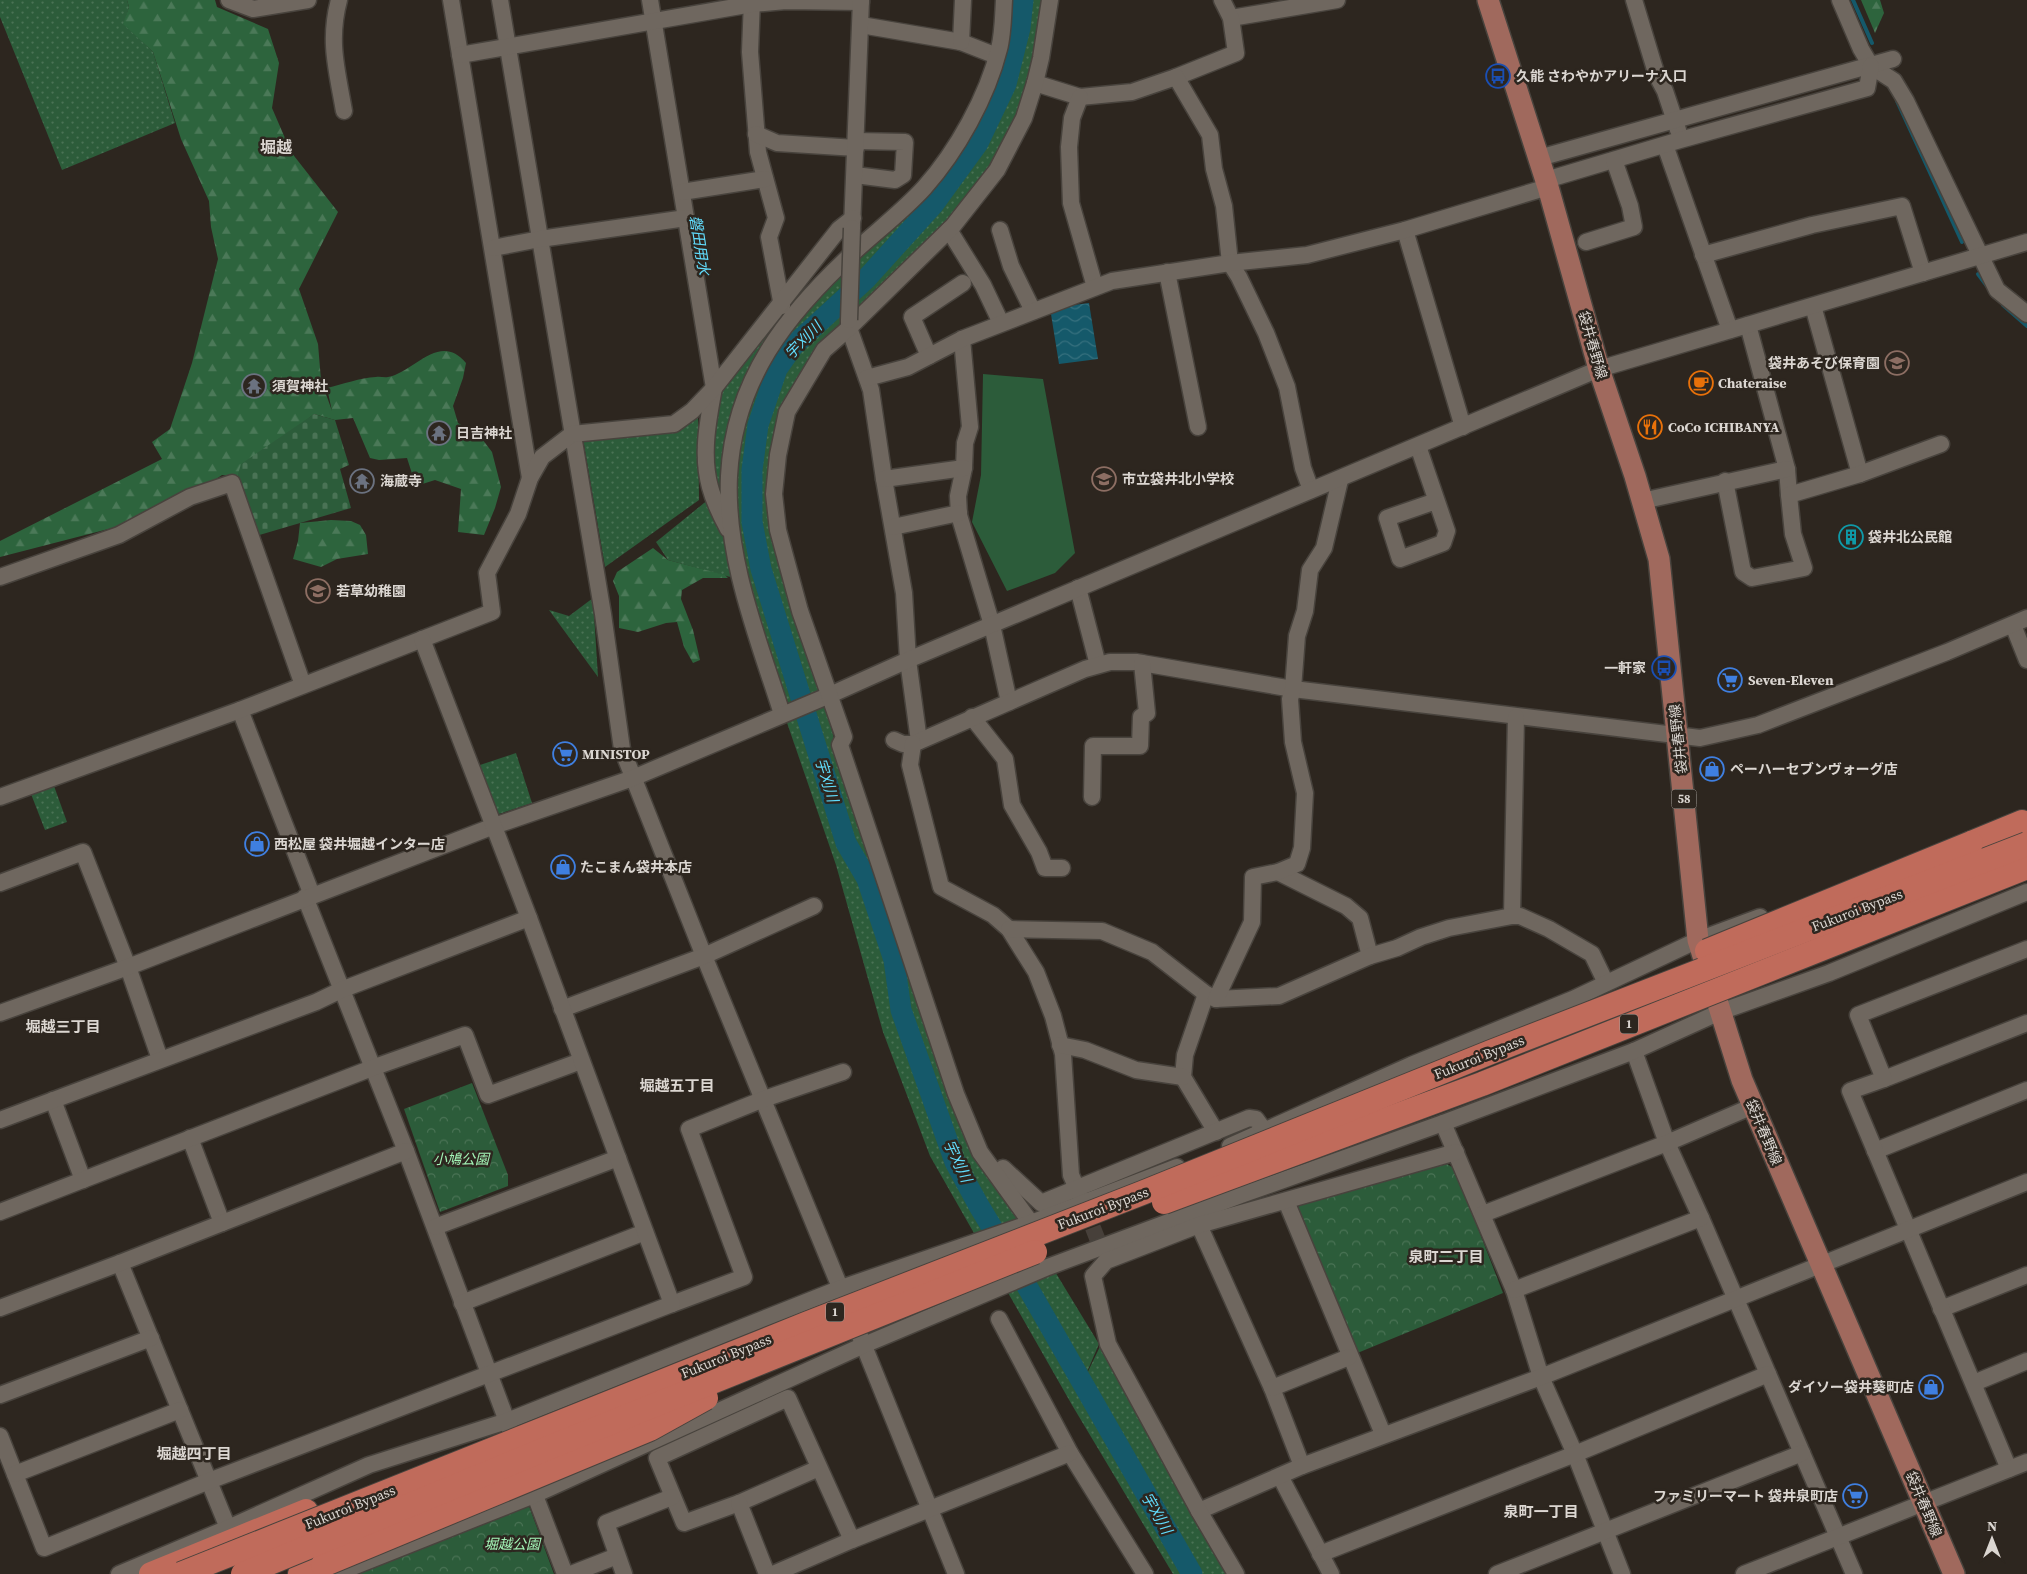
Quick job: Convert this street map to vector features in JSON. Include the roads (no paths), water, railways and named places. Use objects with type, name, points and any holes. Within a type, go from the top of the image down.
[{"type":"highway","points":[[1544,1031],[1608,998],[1718,946],[1971,843],[2025,829]]},
{"type":"highway","name":"Fukuroi Bypass","points":[[243,1574],[1151,1190],[1544,1031],[2025,829]]},
{"type":"highway","name":"Fukuroi Bypass","points":[[181,1574],[877,1305],[1482,1084],[2027,867]]},
{"type":"highway","points":[[1482,1084],[1850,948],[2027,875]]},
{"type":"highway","points":[[151,1574],[595,1395],[832,1308],[877,1305]]},
{"type":"highway","points":[[300,1574],[328,1569],[650,1429],[742,1378],[822,1344],[877,1305]]},
{"type":"main road","name":"袋井春野線","points":[[1488,0],[1547,183],[1599,369],[1642,501],[1658,559],[1698,940],[1742,1080],[1954,1574]]},
{"type":"street","points":[[229,0],[253,9],[308,0]]},
{"type":"street","points":[[340,0],[334,18],[332,39],[344,111]]},
{"type":"street","points":[[451,0],[530,478]]},
{"type":"street","points":[[500,0],[603,614],[622,749],[704,956],[764,1099],[956,1574]]},
{"type":"street","points":[[650,0],[714,388],[706,442],[708,476],[715,503],[734,540]]},
{"type":"street","points":[[961,42],[964,0]]},
{"type":"street","points":[[784,714],[750,613],[730,514],[729,476],[739,418],[746,392],[776,337],[816,289],[855,251],[888,224],[925,186],[951,152],[971,120],[986,89],[1000,48],[1004,0]]},
{"type":"street","points":[[1031,1223],[980,1152],[956,1094],[840,745],[844,737],[800,610],[778,530],[774,494],[778,455],[787,412],[824,350],[949,230],[996,170],[1024,118],[1041,58],[1050,0]]},
{"type":"street","points":[[1035,83],[1080,97],[1132,92],[1236,53],[1231,18],[1222,0]]},
{"type":"street","points":[[1231,18],[1337,0]]},
{"type":"street","points":[[1634,0],[1657,76],[1676,121],[1672,142],[1703,255],[1730,330]]},
{"type":"street","points":[[1840,0],[1861,49],[1871,66],[1894,81],[1906,102],[1997,290],[2027,314]]},
{"type":"street","points":[[460,55],[653,22],[752,2],[861,1],[849,324],[871,390],[904,593],[916,743],[910,765],[941,887],[993,915],[1009,929],[1036,972],[1053,1016],[1063,1054],[1071,1175],[1078,1190]]},
{"type":"street","points":[[752,2],[750,52],[756,134],[758,152],[776,218],[769,237],[780,302],[787,323]]},
{"type":"street","points":[[860,25],[961,42],[989,53]]},
{"type":"street","points":[[1539,158],[1893,59]]},
{"type":"street","points":[[867,378],[908,367],[962,339],[1112,281],[1230,263],[1307,255],[1405,230],[1672,142],[1867,88],[1871,66]]},
{"type":"street","points":[[1176,77],[1210,135],[1214,169],[1224,206],[1230,263],[1239,277],[1266,333],[1287,388],[1303,468],[1312,490]]},
{"type":"street","points":[[1768,94],[1774,114]]},
{"type":"street","points":[[1080,97],[1072,118],[1069,147],[1071,203],[1095,287]]},
{"type":"street","points":[[756,134],[777,143],[856,145],[905,142],[903,175],[895,180],[854,176]]},
{"type":"street","points":[[1586,242],[1634,227],[1630,206],[1614,160]]},
{"type":"street","points":[[682,192],[766,179]]},
{"type":"street","points":[[1703,255],[1812,225],[1902,206],[1923,273]]},
{"type":"street","points":[[493,248],[540,239],[686,218]]},
{"type":"street","points":[[0,797],[240,710],[492,612],[488,573],[518,514],[530,478],[542,457],[572,434],[674,424],[692,412],[714,388],[838,229],[853,223]]},
{"type":"street","points":[[949,230],[982,285],[1001,323]]},
{"type":"street","points":[[1000,230],[1011,266],[1033,311]]},
{"type":"street","points":[[1405,230],[1463,427]]},
{"type":"street","points":[[0,1012],[128,966],[494,826],[633,778],[1599,369],[2027,242]]},
{"type":"street","points":[[1167,272],[1198,427]]},
{"type":"street","points":[[929,356],[912,317],[963,283]]},
{"type":"street","points":[[1813,306],[1860,474]]},
{"type":"street","points":[[1725,481],[1743,572],[1752,578],[1804,568],[1793,534],[1787,468],[1748,325]]},
{"type":"street","points":[[962,339],[970,427],[965,443],[964,468],[958,496],[959,513],[992,625],[1009,702]]},
{"type":"street","points":[[1789,495],[1860,474],[1941,444]]},
{"type":"street","points":[[1418,446],[1436,501]]},
{"type":"street","points":[[884,479],[964,468]]},
{"type":"street","points":[[1642,501],[1787,468]]},
{"type":"street","points":[[1216,1132],[1183,1077],[1186,1055],[1211,996],[1252,922],[1253,877],[1278,872],[1297,864],[1302,848],[1305,793],[1293,742],[1290,699],[1293,689],[1297,636],[1305,611],[1310,570],[1324,548],[1340,480]]},
{"type":"street","points":[[0,578],[119,535],[190,497],[232,483],[303,685]]},
{"type":"street","points":[[893,527],[959,513]]},
{"type":"street","points":[[1078,588],[1098,665]]},
{"type":"street","points":[[894,740],[904,744],[916,743],[972,717],[1098,665],[1110,662],[1142,662],[1293,689],[1700,738],[1758,726],[2020,622],[2027,660]]},
{"type":"street","points":[[422,638],[529,918],[672,1304]]},
{"type":"street","points":[[1092,797],[1093,746],[1140,746],[1141,717],[1147,713],[1142,662]]},
{"type":"street","points":[[240,710],[341,990],[406,1151],[565,1574]]},
{"type":"street","points":[[972,717],[1005,759],[1012,805],[1039,852],[1045,868],[1062,868]]},
{"type":"street","points":[[1512,916],[1516,717]]},
{"type":"street","points":[[119,1574],[369,1465],[507,1421],[841,1288],[1031,1223],[1226,1147],[1411,1065],[1573,999],[1698,940],[1848,884],[1998,820],[2008,818],[2025,829]]},
{"type":"street","points":[[0,883],[84,852],[128,966],[160,1059]]},
{"type":"street","points":[[1278,872],[1346,906],[1360,918],[1370,956]]},
{"type":"street","points":[[328,1569],[534,1495],[864,1345],[1048,1267],[1634,1051],[1720,1012],[1829,973],[2027,892]]},
{"type":"street","points":[[562,1010],[704,956],[814,906]]},
{"type":"street","points":[[1009,929],[1102,931],[1152,952],[1211,996],[1279,996],[1370,956],[1449,928],[1520,916],[1549,929],[1592,954],[1606,983]]},
{"type":"street","points":[[0,1120],[316,1002],[341,990],[529,918]]},
{"type":"street","points":[[1884,1079],[1858,1015],[2027,949]]},
{"type":"street","points":[[2009,1468],[1850,1091],[2027,1023]]},
{"type":"street","points":[[0,1212],[372,1068],[465,1035],[488,1095],[581,1060]]},
{"type":"street","points":[[1060,1045],[1085,1050],[1136,1070],[1183,1077]]},
{"type":"street","points":[[1634,1051],[1667,1143],[1702,1218],[1854,1574]]},
{"type":"street","points":[[1411,1065],[1431,1069]]},
{"type":"street","points":[[0,1436],[44,1548],[209,1481],[488,1373],[744,1277],[689,1129],[764,1099],[843,1072]]},
{"type":"street","points":[[1875,1151],[2027,1090]]},
{"type":"street","points":[[53,1100],[83,1180]]},
{"type":"street","points":[[1437,1125],[1443,1104]]},
{"type":"street","points":[[1483,1214],[1667,1143],[1753,1106]]},
{"type":"street","points":[[980,1152],[990,1153],[1011,1178],[1041,1203],[1078,1190],[1249,1118],[1256,1119],[1264,1130]]},
{"type":"street","points":[[1437,1125],[1456,1152],[1483,1214],[1514,1290],[1541,1376],[1575,1454],[1622,1574]]},
{"type":"street","points":[[190,1138],[222,1223]]},
{"type":"street","points":[[0,1308],[406,1151]]},
{"type":"street","points":[[1236,1574],[1199,1511],[1108,1344],[1093,1276],[1106,1261],[1199,1225],[1456,1152]]},
{"type":"street","points":[[434,1227],[618,1158]]},
{"type":"street","points":[[1199,1511],[1302,1466],[1541,1376],[2027,1182]]},
{"type":"street","points":[[1286,1201],[1349,1357],[1383,1434]]},
{"type":"street","points":[[1514,1290],[1702,1218]]},
{"type":"street","points":[[1199,1225],[1272,1388],[1302,1466]]},
{"type":"street","points":[[462,1303],[645,1232]]},
{"type":"street","points":[[120,1263],[228,1528]]},
{"type":"street","points":[[1941,1309],[2027,1275]]},
{"type":"street","points":[[998,1319],[1070,1453],[1145,1574]]},
{"type":"street","points":[[0,1395],[150,1338]]},
{"type":"street","points":[[1272,1388],[1349,1357]]},
{"type":"street","points":[[1974,1383],[2027,1361]]},
{"type":"street","points":[[1320,1554],[1575,1454],[1768,1374]]},
{"type":"street","points":[[819,1468],[740,1503],[684,1523],[657,1458],[788,1398],[852,1540]]},
{"type":"street","points":[[15,1474],[180,1410]]},
{"type":"street","points":[[773,1574],[852,1540],[1070,1453]]},
{"type":"street","points":[[1497,1574],[1802,1453]]},
{"type":"street","points":[[1744,1574],[2027,1462]]},
{"type":"street","points":[[1280,1476],[1331,1574]]},
{"type":"street","points":[[624,1574],[606,1523],[672,1497]]},
{"type":"street","points":[[740,1503],[767,1574]]},
{"type":"street","points":[[570,1574],[617,1556]]},
{"type":"water","points":[[1089,303],[1098,359],[1059,364],[1050,308]]},
{"type":"waterway","name":"宇刈川","points":[[1023,0],[1020,28],[1006,84],[978,143],[933,205],[866,279],[793,346],[777,369],[758,425],[752,470],[752,522],[761,569],[846,843],[867,879],[894,960],[901,1010],[955,1162],[1192,1574]]},
{"type":"waterway","points":[[1853,0],[1872,43]]},
{"type":"waterway","points":[[1897,101],[1962,242]]},
{"type":"waterway","points":[[1978,274],[1987,286]]},
{"type":"waterway","points":[[2003,305],[2027,326]]},
{"type":"tunnel","points":[[1084,1205],[1106,1261]]},
{"type":"place","name":"久能 さわやかアリーナ入口","points":[[1498,76]]},
{"type":"place","name":"袋井あそび保育園","points":[[1897,363]]},
{"type":"place","name":"Chateraise","points":[[1701,383]]},
{"type":"place","name":"須賀神社","points":[[254,386]]},
{"type":"place","name":"CoCo ICHIBANYA","points":[[1650,427]]},
{"type":"place","name":"日吉神社","points":[[439,433]]},
{"type":"place","name":"市立袋井北小学校","points":[[1104,479]]},
{"type":"place","name":"海蔵寺","points":[[362,481]]},
{"type":"place","name":"袋井北公民館","points":[[1851,537]]},
{"type":"place","name":"若草幼稚園","points":[[318,591]]},
{"type":"place","name":"一軒家","points":[[1664,668]]},
{"type":"place","name":"Seven-Eleven","points":[[1730,680]]},
{"type":"place","name":"MINISTOP","points":[[565,754]]},
{"type":"place","name":"ペーハーセブンヴォーグ店","points":[[1712,769]]},
{"type":"place","name":"西松屋 袋井堀越インター店","points":[[257,844]]},
{"type":"place","name":"たこまん袋井本店","points":[[563,867]]},
{"type":"place","name":"ダイソー袋井葵町店","points":[[1931,1387]]},
{"type":"place","name":"ファミリーマート 袋井泉町店","points":[[1855,1496]]},
{"type":"district","name":"堀越","points":[[276,147]]},
{"type":"district","name":"堀越三丁目","points":[[63,1026]]},
{"type":"district","name":"堀越五丁目","points":[[677,1085]]},
{"type":"district","name":"泉町二丁目","points":[[1446,1256]]},
{"type":"district","name":"堀越四丁目","points":[[194,1453]]},
{"type":"district","name":"泉町一丁目","points":[[1541,1511]]},
{"type":"water label","name":"磐田用水","points":[[700,245]]},
{"type":"park label","name":"小鳩公園","points":[[461,1159]]},
{"type":"park label","name":"堀越公園","points":[[512,1544]]}]
